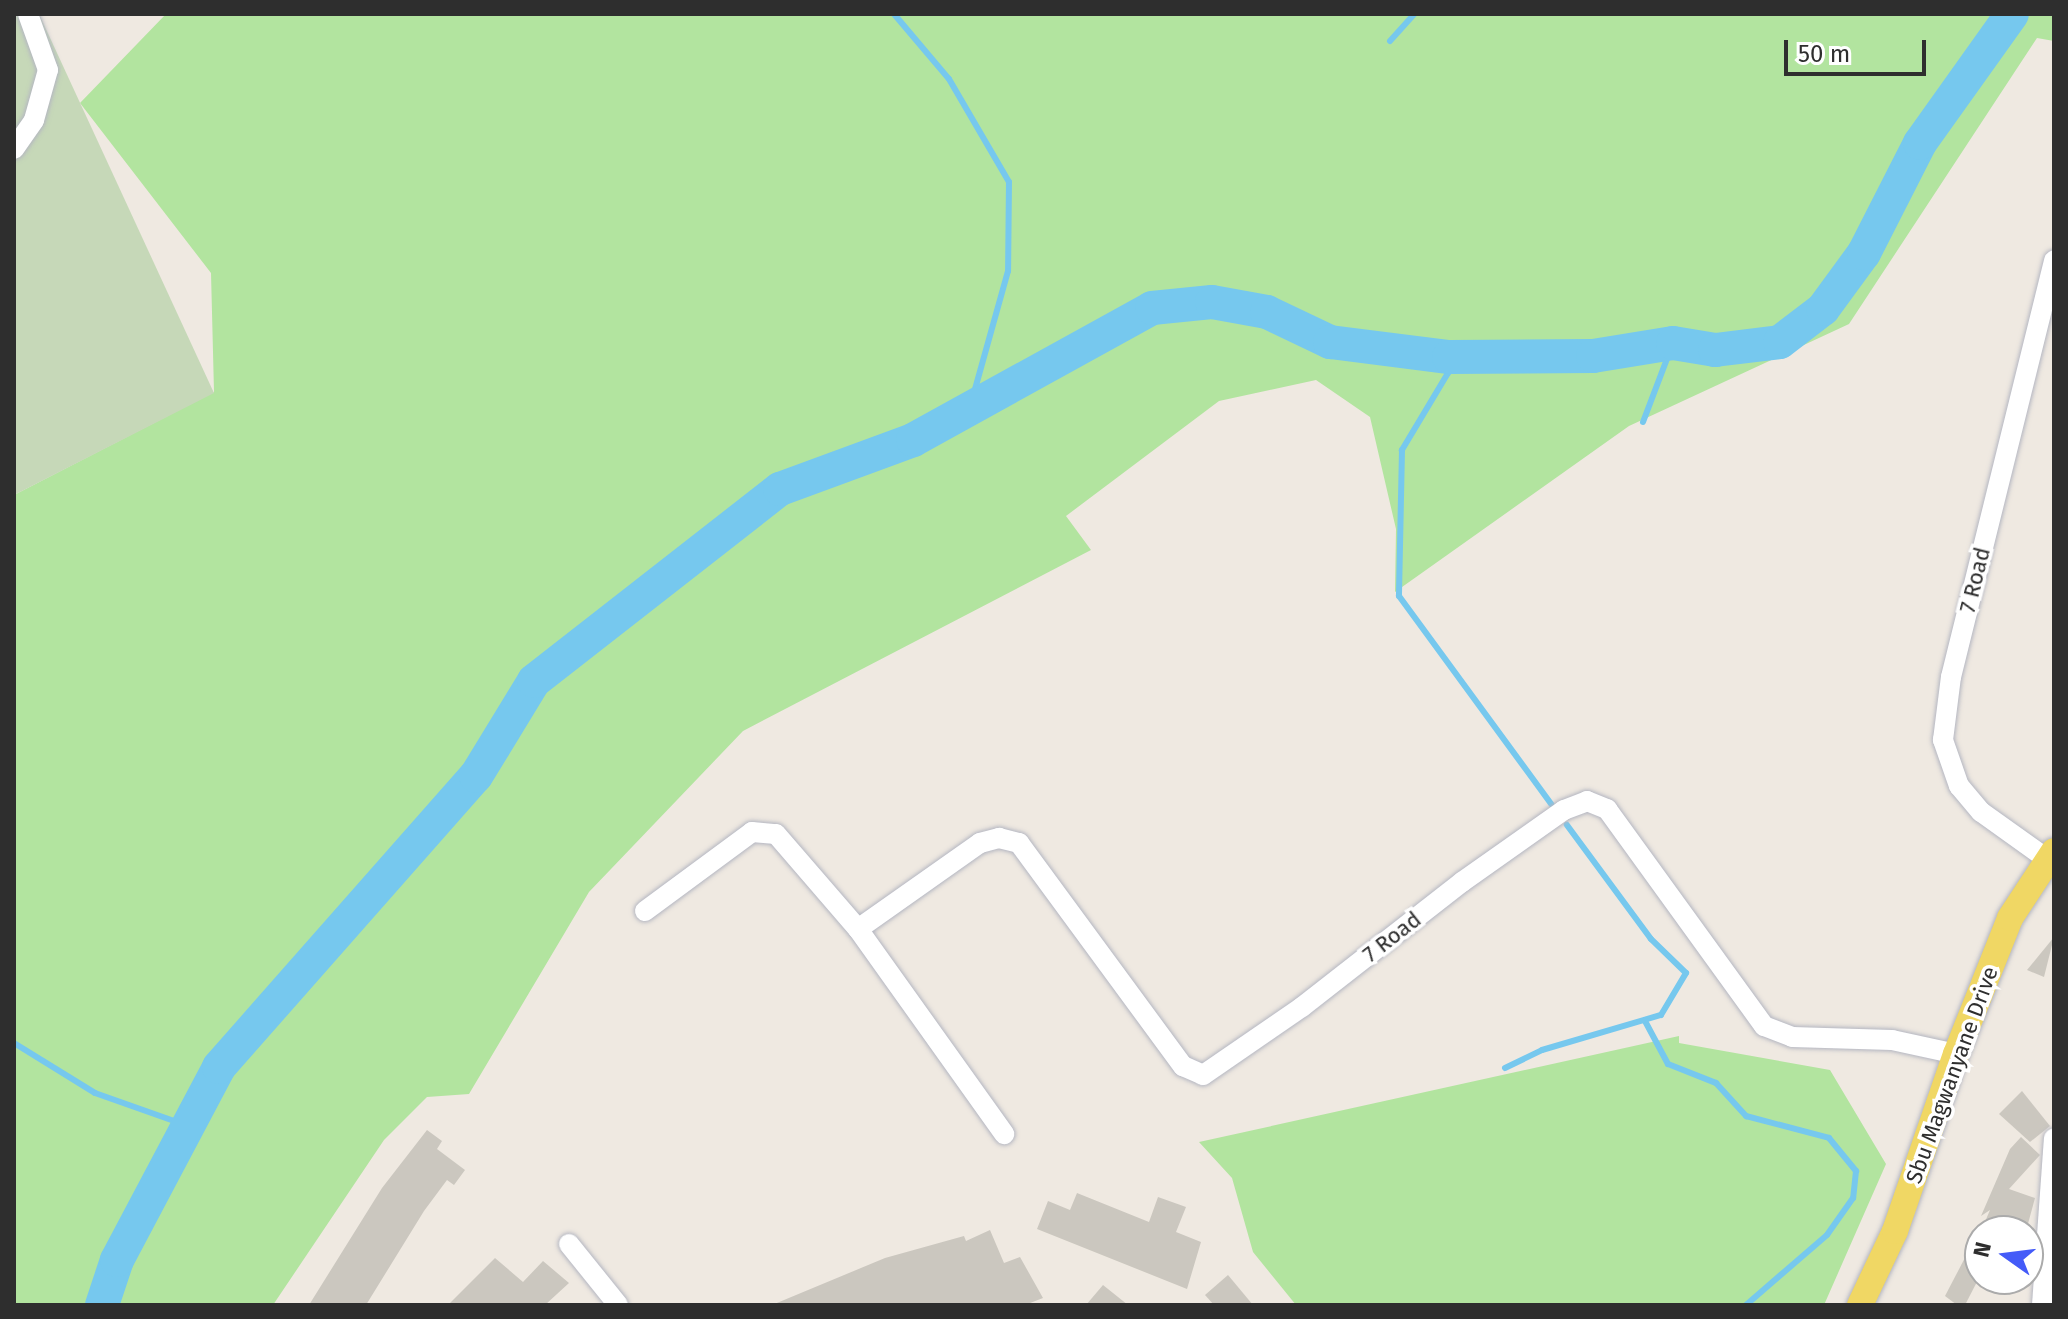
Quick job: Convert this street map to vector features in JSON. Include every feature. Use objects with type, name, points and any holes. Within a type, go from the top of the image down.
[{"type":"main road","name":"Sbu Magwanyane Drive","points":[[1860,1305],[1895,1231],[1956,1054],[2010,918],[2050,855]]},
{"type":"street","points":[[14,149],[34,120],[48,70],[28,14]]},
{"type":"street","name":"7 Road","points":[[2050,855],[1981,812],[1959,786],[1943,740],[1951,677],[2054,261]]},
{"type":"street","name":"7 Road","points":[[858,929],[980,843],[999,838],[1019,843],[1183,1066],[1203,1075],[1302,1007],[1462,882],[1564,810],[1587,801],[1607,809],[1764,1026],[1792,1037],[1892,1040],[1956,1054]]},
{"type":"street","points":[[645,911],[752,832],[766,830],[788,842],[858,929],[1004,1134]]},
{"type":"street","points":[[2042,1305],[2054,1138]]},
{"type":"street","points":[[569,1244],[618,1305]]},
{"type":"green space","points":[[14,14],[39,14],[214,393],[14,495]]},
{"type":"green space","points":[[166,14],[2054,14],[2054,41],[2037,38],[1849,324],[1629,426],[1395,592],[1396,529],[1370,417],[1316,380],[1219,401],[1066,516],[1091,550],[743,731],[589,892],[469,1094],[427,1097],[384,1140],[273,1305],[14,1305],[14,495],[214,392],[211,273],[80,103]]},
{"type":"green space","points":[[1679,1036],[1679,1043],[1830,1070],[1886,1164],[1824,1305],[1296,1305],[1253,1252],[1232,1178],[1199,1142]]},
{"type":"building","points":[[2054,937],[2044,977],[2027,970]]},
{"type":"building","points":[[2022,1091],[2050,1126],[2030,1142],[1999,1114]]},
{"type":"building","points":[[427,1130],[442,1141],[437,1149],[465,1170],[454,1185],[447,1180],[424,1211],[366,1305],[309,1305],[382,1188]]},
{"type":"building","points":[[2021,1137],[2040,1155],[2009,1189],[2035,1198],[2030,1215],[1988,1215],[1990,1210],[1981,1215],[2010,1149]]},
{"type":"building","points":[[1077,1193],[1149,1222],[1158,1197],[1186,1207],[1176,1232],[1201,1242],[1187,1289],[1037,1229],[1048,1201],[1070,1210]]},
{"type":"building","points":[[990,1230],[1004,1263],[1020,1257],[1043,1298],[1025,1305],[772,1305],[885,1258],[964,1236],[966,1241]]},
{"type":"building","points":[[495,1258],[523,1282],[543,1261],[569,1283],[545,1305],[448,1305]]},
{"type":"building","points":[[1964,1260],[1964,1295],[1970,1295],[1965,1305],[1957,1305],[1945,1296]]},
{"type":"building","points":[[1228,1275],[1253,1305],[1214,1305],[1205,1295]]},
{"type":"building","points":[[1103,1285],[1128,1305],[1086,1305]]},
{"type":"waterway","points":[[894,14],[949,79],[1009,182],[1008,271],[969,411]]},
{"type":"waterway","points":[[1390,41],[1414,14]]},
{"type":"waterway","points":[[102,1305],[117,1260],[219,1067],[476,776],[534,681],[780,489],[913,440],[1152,308],[1212,302],[1267,312],[1330,342],[1449,357],[1593,356],[1673,343],[1715,350],[1780,342],[1823,309],[1864,253],[1920,143],[2012,14]]},
{"type":"waterway","points":[[1643,422],[1673,343]]},
{"type":"waterway","points":[[1449,357],[1448,373],[1402,450],[1399,596],[1551,804]]},
{"type":"waterway","points":[[1505,1068],[1542,1050],[1661,1015],[1686,973],[1651,939],[1567,825]]},
{"type":"waterway","points":[[1645,1021],[1668,1064],[1716,1083],[1746,1116],[1829,1138],[1856,1171],[1853,1198],[1827,1235],[1746,1305]]},
{"type":"waterway","points":[[14,1043],[95,1093],[188,1126]]}]
